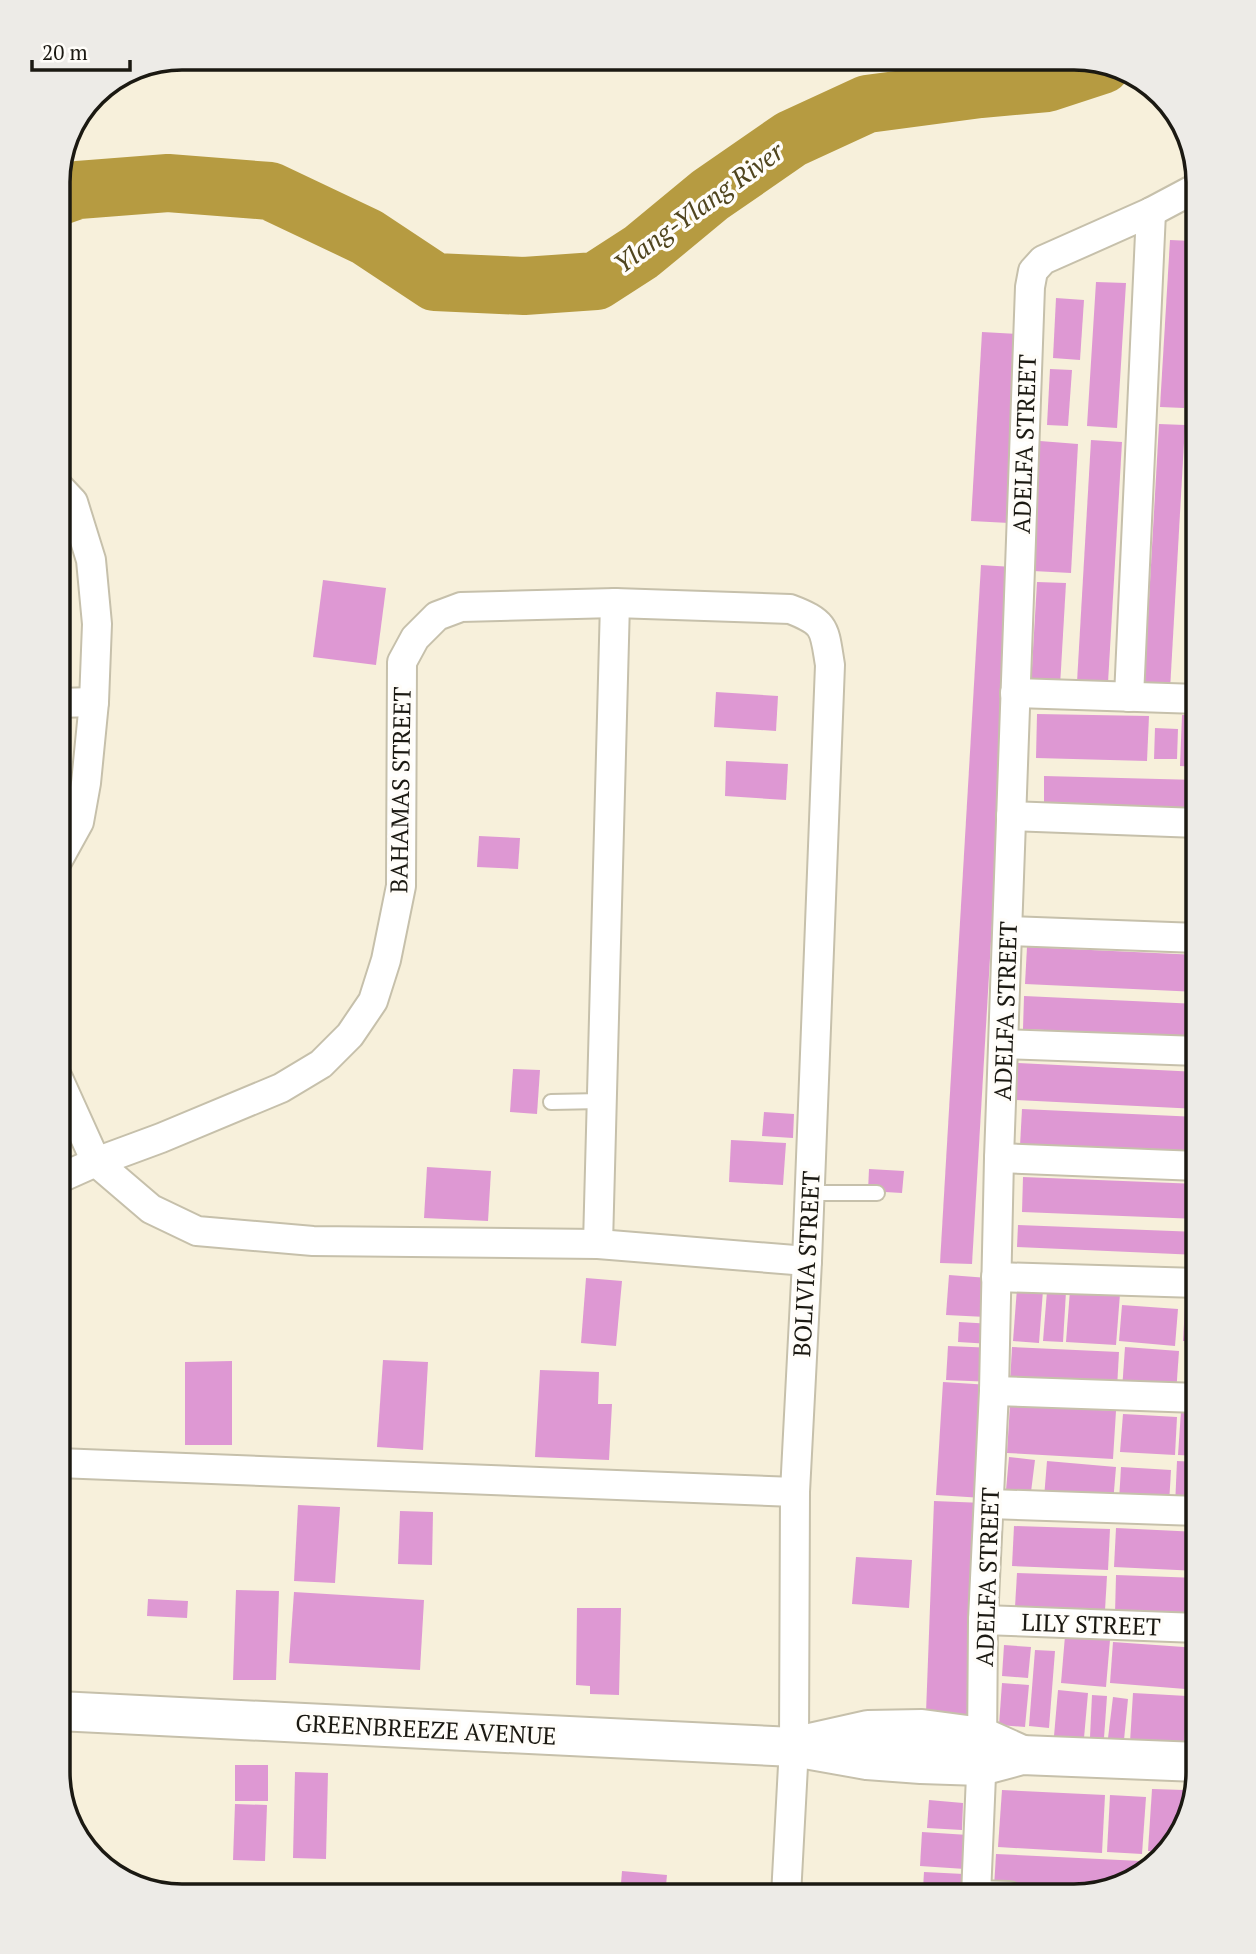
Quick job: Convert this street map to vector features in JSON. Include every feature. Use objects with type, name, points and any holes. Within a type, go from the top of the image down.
[{"type":"street","points":[[1129,697],[1151,212],[1186,193]]},
{"type":"street","name":"ADELFA STREET","points":[[976,1884],[1014,693],[1030,288],[1033,271],[1043,260],[1151,212]]},
{"type":"street","points":[[70,506],[91,559],[97,624],[94,702],[86,783],[79,822],[70,838]]},
{"type":"street","points":[[598,1244],[615,603]]},
{"type":"street","name":"BAHAMAS STREET","points":[[70,1173],[281,1088],[321,1064],[350,1035],[373,1001],[386,960],[401,886],[402,662],[415,638],[437,616],[461,607],[615,603],[790,609],[811,617],[824,632]]},
{"type":"street","name":"BOLIVIA STREET","points":[[787,1884],[794,1747],[795,1492],[807,1261],[830,665],[824,632]]},
{"type":"street","points":[[1014,693],[1186,699]]},
{"type":"street","points":[[70,703],[94,702]]},
{"type":"street","points":[[1011,816],[1186,823]]},
{"type":"street","points":[[1008,930],[1186,937]]},
{"type":"street","points":[[1003,1044],[1186,1051]]},
{"type":"street","points":[[70,1105],[96,1162],[151,1209],[197,1231],[313,1241],[598,1244],[807,1261]]},
{"type":"street","points":[[999,1158],[1186,1166]]},
{"type":"street","points":[[996,1277],[1186,1283]]},
{"type":"street","points":[[994,1391],[1186,1398]]},
{"type":"street","points":[[70,1463],[795,1492]]},
{"type":"street","points":[[990,1504],[1186,1511]]},
{"type":"street","name":"LILY STREET","points":[[983,1620],[1186,1628]]},
{"type":"street","name":"GREENBREEZE AVENUE","points":[[70,1712],[794,1747],[868,1730],[922,1729],[982,1751],[1186,1762]]},
{"type":"lane","points":[[551,1102],[601,1101]]},
{"type":"lane","points":[[809,1193],[877,1193]]},
{"type":"building","points":[[1170,240],[1186,241],[1184,408],[1160,407]]},
{"type":"building","points":[[1096,282],[1126,283],[1117,428],[1087,426]]},
{"type":"building","points":[[1056,298],[1084,300],[1080,360],[1053,358]]},
{"type":"building","points":[[982,332],[1020,334],[1009,523],[971,521]]},
{"type":"building","points":[[1050,369],[1072,370],[1068,426],[1047,425]]},
{"type":"building","points":[[1159,424],[1185,425],[1170,690],[1144,688]]},
{"type":"building","points":[[1091,440],[1122,442],[1108,683],[1077,682]]},
{"type":"building","points":[[1040,441],[1078,444],[1071,573],[1033,571]]},
{"type":"building","points":[[981,565],[1013,567],[972,1264],[940,1263]]},
{"type":"building","points":[[323,580],[386,588],[376,665],[313,657]]},
{"type":"building","points":[[1037,582],[1066,583],[1060,686],[1031,685]]},
{"type":"building","points":[[716,692],[778,696],[776,731],[714,727]]},
{"type":"building","points":[[1037,714],[1149,716],[1147,761],[1036,758]]},
{"type":"building","points":[[1182,715],[1186,715],[1186,766],[1180,766]]},
{"type":"building","points":[[1155,728],[1178,729],[1177,759],[1154,759]]},
{"type":"building","points":[[726,761],[788,764],[786,800],[725,796]]},
{"type":"building","points":[[1044,776],[1186,780],[1186,811],[1044,807]]},
{"type":"building","points":[[479,836],[520,838],[518,869],[477,867]]},
{"type":"building","points":[[1027,947],[1186,954],[1186,991],[1025,984]]},
{"type":"building","points":[[1024,996],[1186,1003],[1186,1036],[1023,1029]]},
{"type":"building","points":[[1018,1063],[1186,1071],[1186,1108],[1015,1100]]},
{"type":"building","points":[[513,1069],[540,1070],[537,1114],[510,1112]]},
{"type":"building","points":[[1022,1109],[1186,1116],[1186,1154],[1020,1146]]},
{"type":"building","points":[[764,1112],[794,1114],[793,1138],[762,1136]]},
{"type":"building","points":[[731,1140],[786,1143],[783,1185],[729,1182]]},
{"type":"building","points":[[427,1167],[491,1171],[488,1221],[424,1218]]},
{"type":"building","points":[[869,1169],[904,1171],[902,1193],[868,1191]]},
{"type":"building","points":[[1023,1177],[1186,1184],[1186,1219],[1022,1212]]},
{"type":"building","points":[[1018,1225],[1186,1232],[1186,1254],[1017,1247]]},
{"type":"building","points":[[949,1275],[988,1278],[986,1317],[946,1315]]},
{"type":"building","points":[[586,1278],[622,1281],[616,1346],[581,1343]]},
{"type":"building","points":[[1017,1288],[1043,1290],[1039,1343],[1013,1341]]},
{"type":"building","points":[[1070,1290],[1120,1294],[1116,1345],[1066,1342]]},
{"type":"building","points":[[1186,1290],[1186,1341],[1183,1341]]},
{"type":"building","points":[[1047,1291],[1066,1292],[1063,1342],[1043,1341]]},
{"type":"building","points":[[1122,1305],[1178,1309],[1175,1346],[1119,1341]]},
{"type":"building","points":[[959,1322],[993,1324],[991,1344],[958,1342]]},
{"type":"building","points":[[948,1346],[995,1348],[993,1382],[946,1380]]},
{"type":"building","points":[[1012,1347],[1119,1352],[1117,1388],[1010,1383]]},
{"type":"building","points":[[1125,1347],[1179,1351],[1176,1394],[1122,1390]]},
{"type":"building","points":[[383,1360],[428,1362],[423,1450],[377,1447]]},
{"type":"building","points":[[232,1361],[232,1445],[185,1445],[185,1362]]},
{"type":"building","points":[[540,1370],[599,1372],[598,1404],[612,1404],[609,1460],[535,1457]]},
{"type":"building","points":[[943,1382],[990,1385],[983,1498],[936,1495]]},
{"type":"building","points":[[1010,1405],[1116,1411],[1113,1459],[1007,1453]]},
{"type":"building","points":[[1181,1411],[1186,1411],[1186,1455],[1178,1455]]},
{"type":"building","points":[[1123,1414],[1177,1417],[1175,1455],[1120,1452]]},
{"type":"building","points":[[1009,1457],[1035,1460],[1031,1492],[1006,1490]]},
{"type":"building","points":[[1047,1461],[1116,1467],[1113,1503],[1044,1498]]},
{"type":"building","points":[[1177,1461],[1186,1461],[1186,1506],[1175,1506]]},
{"type":"building","points":[[1121,1467],[1171,1470],[1169,1504],[1119,1501]]},
{"type":"building","points":[[934,1501],[984,1503],[976,1715],[926,1713]]},
{"type":"building","points":[[298,1505],[340,1507],[335,1583],[294,1581]]},
{"type":"building","points":[[400,1511],[433,1512],[432,1565],[398,1564]]},
{"type":"building","points":[[1014,1526],[1110,1529],[1108,1570],[1012,1566]]},
{"type":"building","points":[[1116,1528],[1186,1531],[1186,1570],[1114,1567]]},
{"type":"building","points":[[856,1557],[912,1560],[909,1608],[852,1604]]},
{"type":"building","points":[[1017,1573],[1107,1576],[1105,1610],[1015,1607]]},
{"type":"building","points":[[1116,1575],[1186,1578],[1186,1617],[1115,1614]]},
{"type":"building","points":[[236,1590],[279,1591],[276,1680],[233,1680]]},
{"type":"building","points":[[294,1592],[424,1600],[420,1670],[289,1663]]},
{"type":"building","points":[[148,1599],[188,1601],[187,1618],[147,1616]]},
{"type":"building","points":[[577,1608],[621,1608],[619,1695],[590,1694],[590,1686],[576,1685]]},
{"type":"building","points":[[1065,1636],[1110,1640],[1106,1687],[1061,1683]]},
{"type":"building","points":[[1113,1642],[1186,1647],[1186,1689],[1110,1683]]},
{"type":"building","points":[[1004,1645],[1031,1647],[1028,1678],[1002,1676]]},
{"type":"building","points":[[1035,1650],[1055,1651],[1049,1728],[1029,1726]]},
{"type":"building","points":[[1002,1683],[1029,1685],[1025,1727],[999,1725]]},
{"type":"building","points":[[1058,1690],[1088,1693],[1084,1738],[1054,1736]]},
{"type":"building","points":[[1133,1693],[1186,1696],[1184,1745],[1130,1742]]},
{"type":"building","points":[[1092,1695],[1107,1696],[1104,1738],[1090,1737]]},
{"type":"building","points":[[1113,1697],[1128,1699],[1124,1740],[1108,1738]]},
{"type":"building","points":[[235,1765],[268,1765],[268,1801],[235,1801]]},
{"type":"building","points":[[295,1772],[328,1773],[326,1859],[293,1858]]},
{"type":"building","points":[[1152,1789],[1184,1790],[1180,1808],[1167,1834],[1153,1851],[1148,1851]]},
{"type":"building","points":[[1002,1790],[1105,1795],[1102,1853],[998,1847]]},
{"type":"building","points":[[1110,1795],[1146,1797],[1142,1854],[1107,1852]]},
{"type":"building","points":[[929,1800],[963,1803],[962,1830],[927,1828]]},
{"type":"building","points":[[235,1804],[267,1805],[265,1861],[233,1860]]},
{"type":"building","points":[[922,1832],[968,1835],[965,1869],[920,1866]]},
{"type":"building","points":[[996,1854],[1141,1861],[1124,1872],[1089,1883],[994,1884]]},
{"type":"building","points":[[622,1871],[667,1875],[666,1884],[621,1884]]},
{"type":"building","points":[[924,1872],[964,1874],[963,1884],[923,1884]]},
{"type":"waterway","name":"Ylang-Ylang River","points":[[70,193],[168,183],[270,191],[367,237],[435,282],[524,286],[596,281],[641,252],[710,195],[791,139],[867,104],[1047,83],[1085,70]]}]
